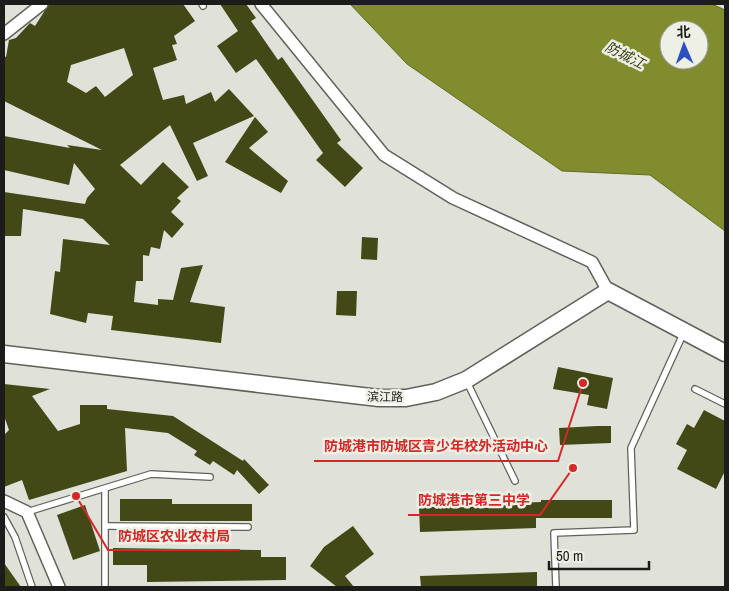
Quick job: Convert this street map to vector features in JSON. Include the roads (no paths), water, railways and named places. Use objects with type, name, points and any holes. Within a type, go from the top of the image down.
[{"type":"street","points":[[4,34],[42,4]]},
{"type":"street","points":[[261,4],[384,155],[453,198],[592,262],[608,291],[725,352]]},
{"type":"street","name":"滨江路","points":[[4,354],[379,398],[406,398],[436,392],[466,380],[608,291]]},
{"type":"street","points":[[4,501],[27,512],[58,587]]},
{"type":"lane","points":[[556,587],[554,533],[634,530],[631,448],[685,330]]},
{"type":"lane","points":[[466,380],[515,481]]},
{"type":"lane","points":[[695,389],[725,404]]},
{"type":"lane","points":[[27,512],[151,474],[210,477]]},
{"type":"lane","points":[[104,587],[105,489]]},
{"type":"lane","points":[[4,517],[15,537],[32,587]]},
{"type":"lane","points":[[106,526],[248,527]]},
{"type":"water","name":"防城江","points":[[350,4],[712,4],[725,10],[725,231],[650,175],[562,171],[407,64]]},
{"type":"place","name":"防城港市防城区青少年校外活动中心","points":[[583,383]]},
{"type":"place","name":"防城港市第三中学","points":[[573,468]]},
{"type":"place","name":"防城区农业农村局","points":[[76,496]]}]
